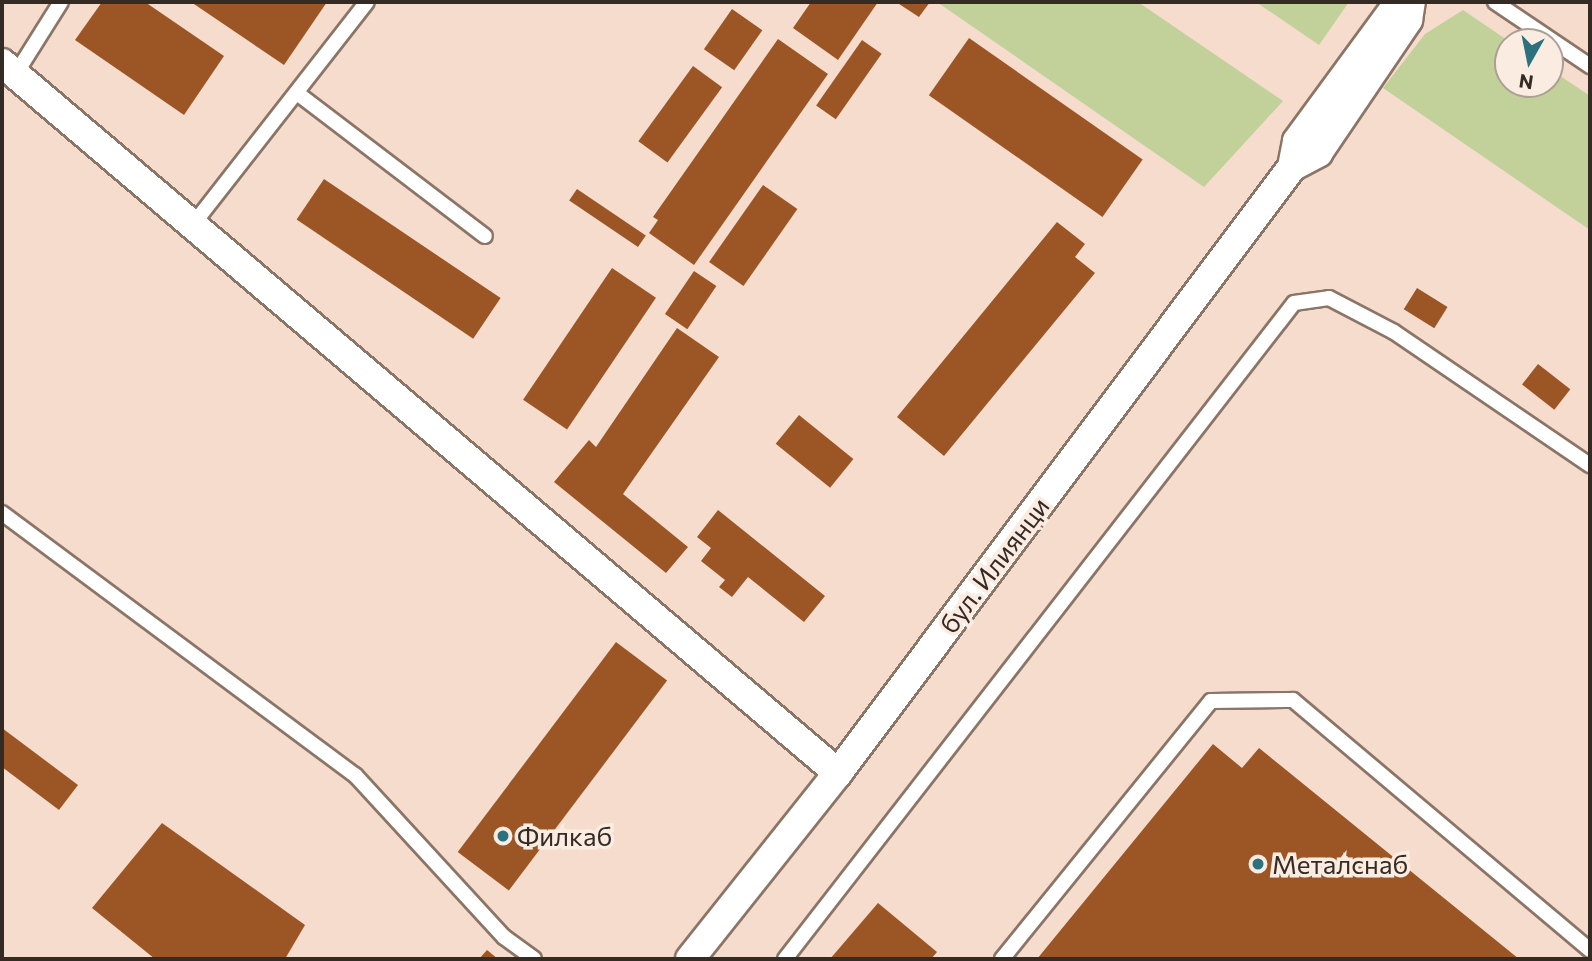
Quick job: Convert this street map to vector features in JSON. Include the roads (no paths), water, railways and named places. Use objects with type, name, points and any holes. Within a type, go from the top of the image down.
[{"type":"street","name":"бул. Илиянци","points":[[1292,167],[1297,141],[1399,2]]},
{"type":"street","name":"бул. Илиянци","points":[[690,959],[838,773],[1292,167],[1318,153],[1408,20],[1411,2]]},
{"type":"street","points":[[8,69],[195,222],[838,773]]},
{"type":"lane","points":[[8,69],[61,2]]},
{"type":"lane","points":[[195,222],[367,2]]},
{"type":"lane","points":[[1495,2],[1590,66]]},
{"type":"lane","points":[[297,93],[485,236]]},
{"type":"lane","points":[[785,959],[1294,303],[1329,298],[1394,332],[1590,465]]},
{"type":"lane","points":[[2,513],[355,775],[504,937],[534,959]]},
{"type":"lane","points":[[1002,959],[1211,701],[1293,700],[1590,950]]},
{"type":"place","name":"Филкаб","points":[[503,836]]},
{"type":"place","name":"Металснаб","points":[[1258,864]]}]
